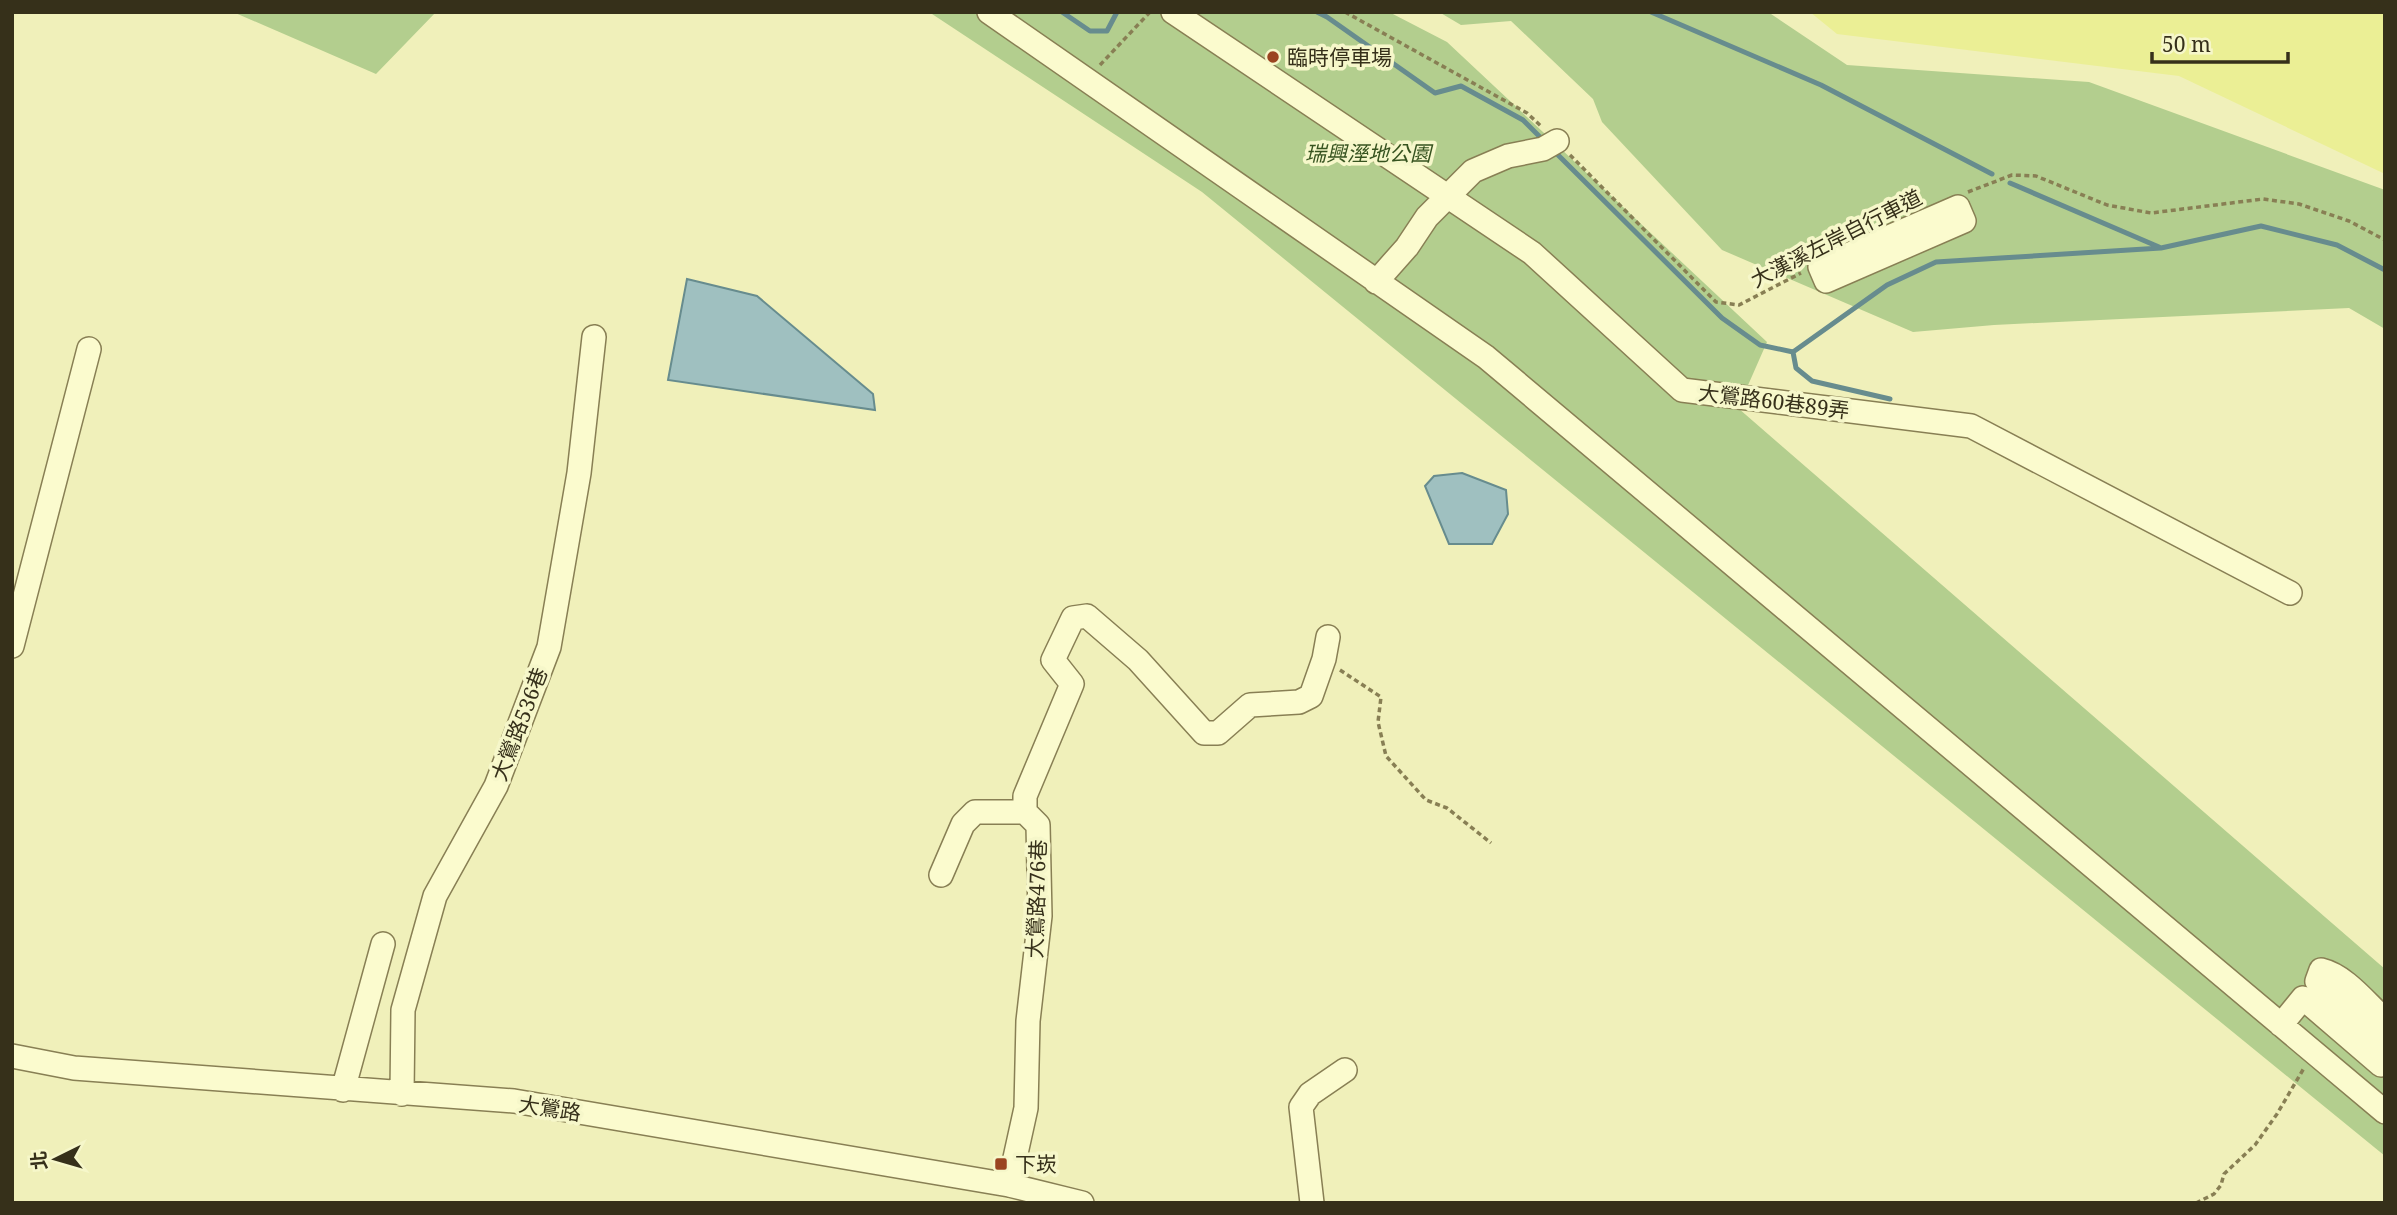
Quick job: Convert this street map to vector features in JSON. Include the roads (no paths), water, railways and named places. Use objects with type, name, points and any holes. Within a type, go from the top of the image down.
[{"type":"street","points":[[989,12],[1486,358],[2385,1112]]},
{"type":"street","name":"大鶯路60巷89弄","points":[[1173,12],[1532,253],[1682,390],[1971,426],[2290,593]]},
{"type":"street","points":[[1376,282],[1407,247],[1427,217],[1473,171],[1508,156],[1543,149],[1557,141]]},
{"type":"street","points":[[1961,200],[1964,221],[1826,281],[1820,267],[1961,200]]},
{"type":"street","name":"大鶯路536巷","points":[[402,1094],[403,1010],[435,896],[496,786],[549,647],[579,473],[594,337]]},
{"type":"street","points":[[12,646],[89,349]]},
{"type":"street","name":"大鶯路476巷","points":[[1009,1185],[1026,1108],[1028,1021],[1040,916],[1038,825],[1025,812],[1025,796],[1072,684],[1054,660],[1073,618],[1087,616],[1138,660],[1204,733],[1218,733],[1250,705],[1299,702],[1311,696],[1326,648]]},
{"type":"street","points":[[941,875],[963,824],[975,812],[1025,812]]},
{"type":"street","points":[[343,1090],[383,944]]},
{"type":"street","points":[[2385,1020],[2331,972],[2321,970],[2317,981],[2385,1040]]},
{"type":"street","points":[[2281,1025],[2303,999],[2381,1065],[2385,1060]]},
{"type":"street","name":"大鶯路","points":[[12,1056],[74,1068],[514,1101],[1009,1185],[1082,1203]]},
{"type":"street","points":[[1312,1203],[1301,1107],[1310,1094],[1345,1070]]},
{"type":"water","points":[[687,279],[757,296],[873,394],[875,410],[668,380]]},
{"type":"water","points":[[1462,473],[1506,490],[1508,514],[1492,544],[1449,544],[1425,486],[1434,476]]},
{"type":"waterway","points":[[1062,12],[1090,31],[1107,31],[1117,12]]},
{"type":"waterway","points":[[1317,12],[1435,93],[1461,86],[1523,120],[1543,140]]},
{"type":"waterway","points":[[1651,12],[1821,85],[1992,174]]},
{"type":"waterway","points":[[1553,150],[1722,318],[1760,345],[1793,352],[1887,285],[1936,262],[2161,248],[2261,226],[2337,245],[2385,270]]},
{"type":"waterway","points":[[2010,183],[2159,247]]},
{"type":"waterway","points":[[1793,352],[1796,368],[1812,381],[1890,399]]},
{"type":"place","name":"臨時停車場","points":[[1273,57]]},
{"type":"place","name":"下崁","points":[[1001,1164]]},
{"type":"park label","name":"瑞興溼地公園","points":[[1368,153]]}]
